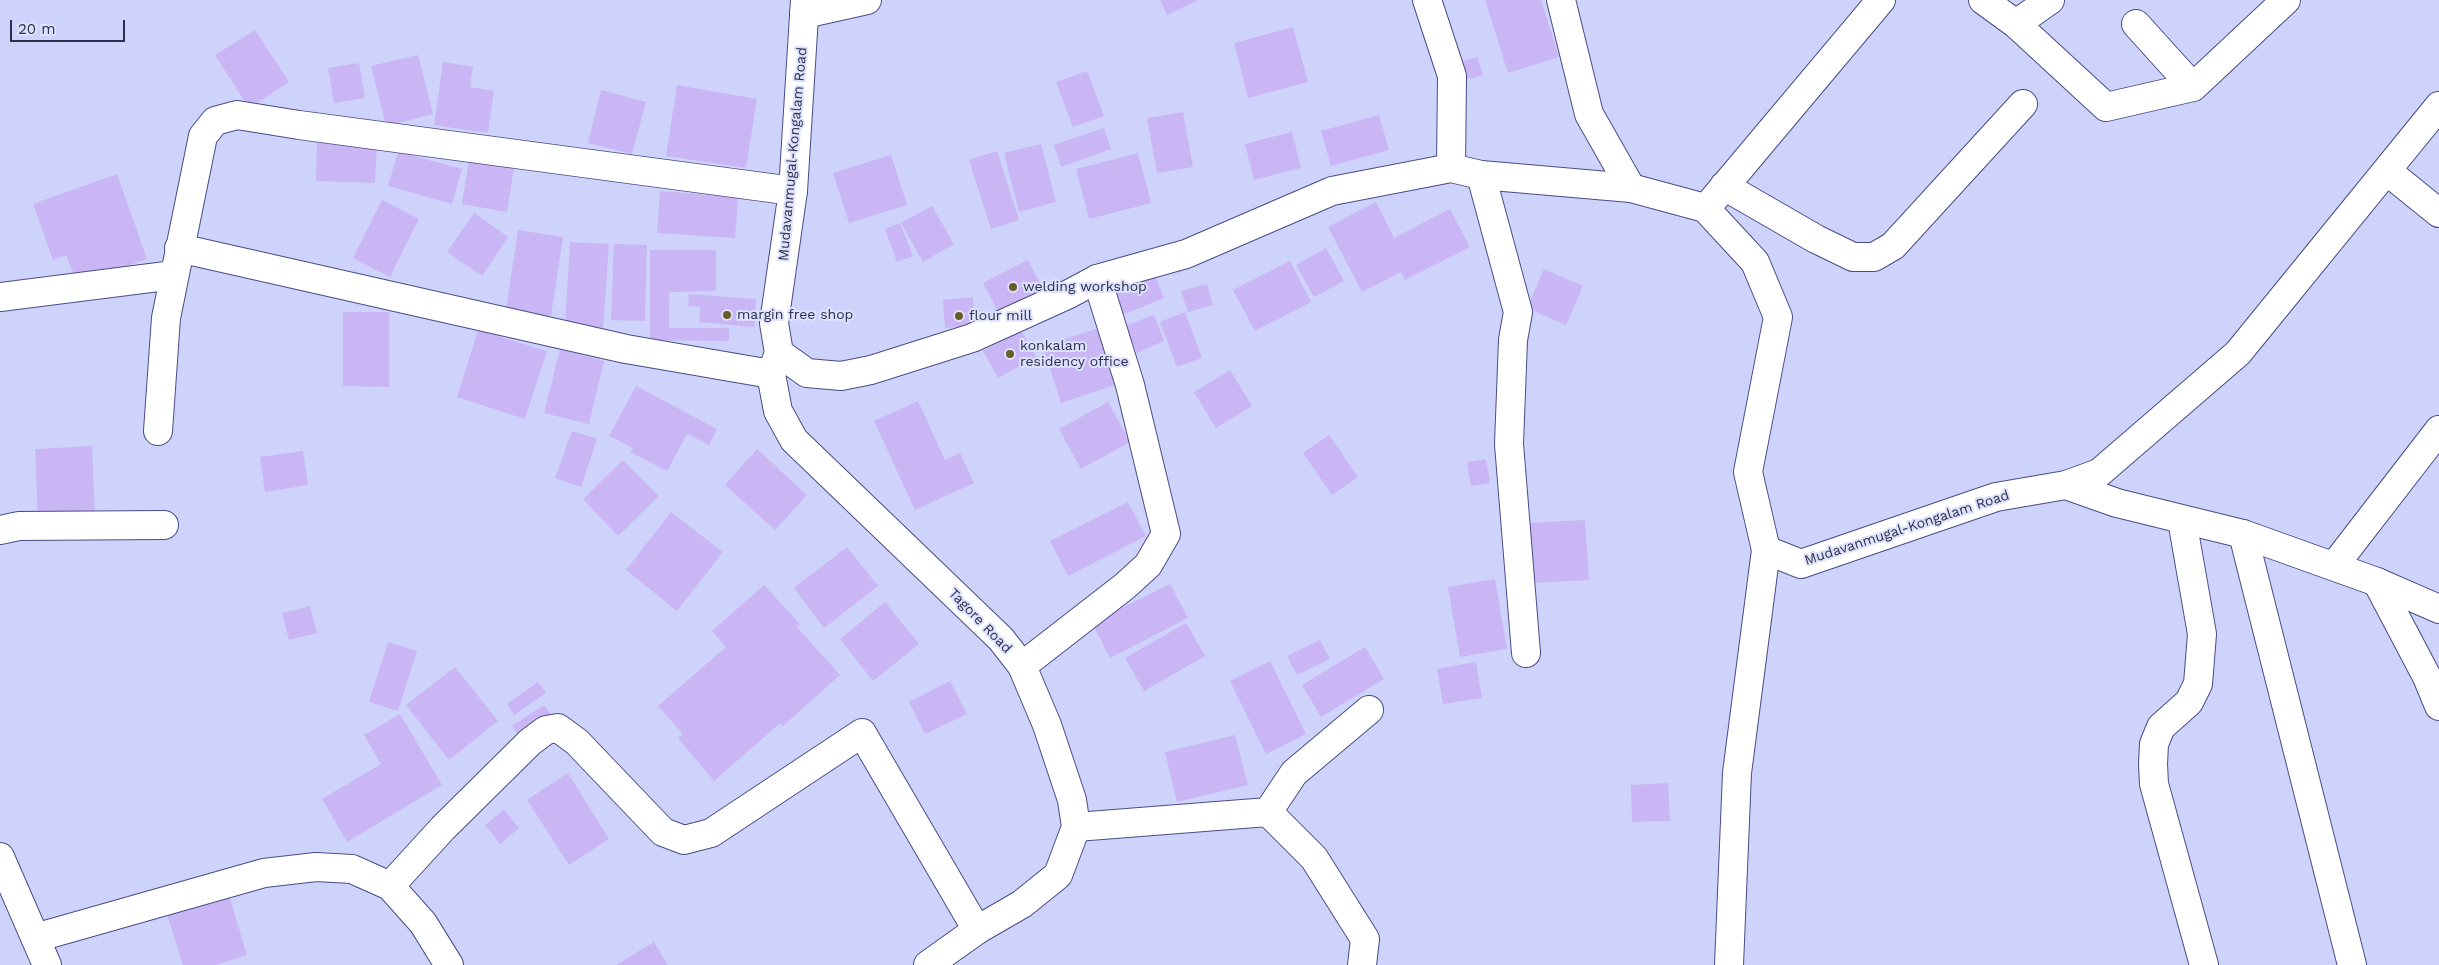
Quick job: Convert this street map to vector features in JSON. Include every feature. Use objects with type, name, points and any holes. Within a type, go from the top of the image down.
[{"type":"street","points":[[805,7],[867,0]]},
{"type":"street","points":[[1427,0],[1452,76],[1451,168]]},
{"type":"street","points":[[1561,0],[1589,114],[1631,188]]},
{"type":"street","points":[[1705,208],[1881,0]]},
{"type":"street","points":[[1983,0],[2016,24],[2106,107],[2193,87],[2286,0]]},
{"type":"street","points":[[2016,24],[2050,0]]},
{"type":"street","name":"Mudavanmugal-Kongalam Road","points":[[775,363],[774,323],[793,191],[805,7]]},
{"type":"street","points":[[2136,24],[2193,87]]},
{"type":"street","points":[[1724,186],[1816,239],[1853,257],[1874,257],[1893,246],[2023,104]]},
{"type":"street","points":[[2066,485],[2099,473],[2238,353],[2439,106]]},
{"type":"street","points":[[158,431],[166,318],[203,136],[215,121],[237,114],[299,125],[793,191]]},
{"type":"street","points":[[180,248],[626,348],[775,363],[807,373],[841,376],[871,370],[972,338],[1070,294],[1097,279],[1186,254],[1332,191],[1451,168],[1481,175],[1631,188],[1705,208],[1755,262],[1778,317],[1748,472],[1766,550],[1737,773],[1729,965]]},
{"type":"street","points":[[2387,172],[2439,213]]},
{"type":"street","points":[[1481,175],[1518,312],[1510,379],[1509,444],[1526,653]]},
{"type":"street","points":[[0,297],[174,275]]},
{"type":"street","points":[[1022,666],[1125,586],[1148,565],[1166,534],[1130,385],[1097,279]]},
{"type":"street","name":"Tagore Road","points":[[775,363],[778,411],[794,440],[1001,639],[1022,666],[1062,766],[1072,800],[1076,827],[1058,875],[1022,904],[976,930],[928,965]]},
{"type":"street","points":[[2334,566],[2439,430]]},
{"type":"street","name":"Mudavanmugal-Kongalam Road","points":[[1766,550],[1801,564],[1996,497],[2066,485],[2117,503],[2243,534],[2377,582],[2439,609]]},
{"type":"street","points":[[2182,520],[2202,634],[2198,684],[2189,702],[2161,728],[2154,744],[2153,764],[2154,784],[2204,965]]},
{"type":"street","points":[[0,530],[19,526],[164,525]]},
{"type":"street","points":[[2243,534],[2352,965]]},
{"type":"street","points":[[2377,582],[2428,677],[2439,706]]},
{"type":"street","points":[[1268,812],[1294,774],[1369,710]]},
{"type":"street","points":[[390,886],[443,828],[530,742],[546,730],[558,728],[577,742],[663,832],[684,840],[711,833],[862,733],[976,930]]},
{"type":"street","points":[[1076,827],[1268,812],[1314,858],[1365,939],[1362,965]]},
{"type":"street","points":[[0,857],[47,965]]},
{"type":"street","points":[[35,938],[264,873],[316,867],[352,869],[390,886],[423,923],[449,965]]},
{"type":"building","points":[[1160,0],[1198,0],[1167,15]]},
{"type":"building","points":[[1485,0],[1541,0],[1559,57],[1508,73]]},
{"type":"building","points":[[1293,27],[1308,82],[1248,98],[1234,43]]},
{"type":"building","points":[[255,30],[289,82],[249,108],[215,55]]},
{"type":"building","points":[[418,55],[433,114],[386,126],[371,66]]},
{"type":"building","points":[[1477,57],[1483,75],[1454,83],[1449,65]]},
{"type":"building","points":[[443,62],[473,67],[470,87],[494,91],[488,133],[434,125]]},
{"type":"building","points":[[359,63],[365,98],[334,103],[328,68]]},
{"type":"building","points":[[1087,71],[1104,116],[1073,127],[1056,82]]},
{"type":"building","points":[[677,85],[757,99],[746,168],[666,156]]},
{"type":"building","points":[[601,90],[646,102],[632,154],[588,143]]},
{"type":"building","points":[[1183,112],[1193,167],[1157,173],[1147,118]]},
{"type":"building","points":[[1379,115],[1389,150],[1331,166],[1321,131]]},
{"type":"building","points":[[1104,128],[1111,149],[1061,167],[1054,145]]},
{"type":"building","points":[[1292,132],[1301,168],[1254,180],[1245,144]]},
{"type":"building","points":[[317,142],[377,143],[375,183],[316,181]]},
{"type":"building","points":[[1041,144],[1056,202],[1019,212],[1004,153]]},
{"type":"building","points":[[997,151],[1019,220],[991,229],[969,160]]},
{"type":"building","points":[[398,152],[462,169],[452,204],[388,186]]},
{"type":"building","points":[[1138,153],[1151,203],[1089,219],[1076,169]]},
{"type":"building","points":[[470,154],[515,161],[507,212],[462,204]]},
{"type":"building","points":[[891,155],[907,205],[849,223],[833,173]]},
{"type":"building","points":[[117,174],[147,259],[77,283],[66,255],[53,260],[33,204]]},
{"type":"building","points":[[660,191],[738,197],[735,238],[657,233]]},
{"type":"building","points":[[382,200],[419,219],[390,277],[353,258]]},
{"type":"building","points":[[1376,202],[1394,238],[1450,209],[1470,247],[1405,280],[1401,272],[1362,292],[1328,227]]},
{"type":"building","points":[[932,206],[954,244],[923,262],[901,223]]},
{"type":"building","points":[[474,213],[508,237],[482,276],[447,252]]},
{"type":"building","points":[[900,223],[913,256],[897,262],[885,229]]},
{"type":"building","points":[[518,230],[563,237],[551,316],[506,309]]},
{"type":"building","points":[[570,242],[609,244],[603,330],[565,327]]},
{"type":"building","points":[[614,244],[647,245],[645,321],[611,320]]},
{"type":"building","points":[[1326,248],[1344,281],[1314,297],[1296,265]]},
{"type":"building","points":[[650,250],[716,250],[716,291],[669,292],[669,328],[729,328],[729,341],[650,340]]},
{"type":"building","name":"welding workshop","points":[[1028,260],[1044,291],[1000,315],[983,283]]},
{"type":"building","points":[[1290,261],[1311,302],[1255,331],[1233,290]]},
{"type":"building","points":[[1544,269],[1583,286],[1566,325],[1527,308]]},
{"type":"building","points":[[1153,270],[1164,298],[1120,316],[1109,288]]},
{"type":"building","points":[[1207,284],[1213,305],[1188,312],[1181,291]]},
{"type":"building","name":"margin free shop","points":[[689,294],[756,299],[754,327],[699,322],[700,307],[688,306]]},
{"type":"building","name":"flour mill","points":[[973,297],[975,326],[945,328],[943,300]]},
{"type":"building","points":[[343,312],[389,312],[389,387],[343,386]]},
{"type":"building","points":[[1185,312],[1202,358],[1177,367],[1160,322]]},
{"type":"building","points":[[1154,315],[1164,341],[1137,353],[1125,326]]},
{"type":"building","points":[[1099,328],[1118,384],[1061,403],[1043,346]]},
{"type":"building","points":[[478,330],[547,351],[525,419],[457,397]]},
{"type":"building","name":"konkalam residency office","points":[[1021,330],[1036,357],[998,378],[983,351]]},
{"type":"building","points":[[560,349],[604,361],[589,424],[544,413]]},
{"type":"building","points":[[1230,370],[1252,406],[1216,428],[1194,392]]},
{"type":"building","points":[[636,386],[717,429],[709,445],[687,434],[667,471],[630,452],[633,448],[609,436]]},
{"type":"building","points":[[918,401],[945,460],[960,453],[974,483],[915,510],[874,421]]},
{"type":"building","points":[[1108,402],[1130,442],[1081,469],[1059,429]]},
{"type":"building","points":[[572,431],[597,439],[581,487],[555,478]]},
{"type":"building","points":[[1329,435],[1358,477],[1332,495],[1303,453]]},
{"type":"building","points":[[92,446],[95,514],[38,517],[35,449]]},
{"type":"building","points":[[757,449],[807,495],[775,530],[725,485]]},
{"type":"building","points":[[303,451],[308,485],[265,492],[260,457]]},
{"type":"building","points":[[1486,459],[1490,483],[1471,486],[1467,462]]},
{"type":"building","points":[[623,460],[659,496],[618,536],[583,499]]},
{"type":"building","points":[[1128,502],[1146,536],[1068,576],[1050,541]]},
{"type":"building","points":[[671,512],[723,552],[677,611],[626,570]]},
{"type":"building","points":[[1585,520],[1589,580],[1532,583],[1528,523]]},
{"type":"building","points":[[847,547],[878,586],[824,628],[794,588]]},
{"type":"building","points":[[1495,579],[1507,649],[1460,657],[1448,587]]},
{"type":"building","points":[[1170,584],[1188,618],[1110,658],[1092,623]]},
{"type":"building","points":[[764,585],[800,624],[797,627],[840,675],[783,726],[780,723],[714,781],[678,738],[683,734],[658,706],[726,647],[712,631]]},
{"type":"building","points":[[885,602],[919,644],[873,681],[840,639]]},
{"type":"building","points":[[310,606],[317,633],[289,640],[282,613]]},
{"type":"building","points":[[1186,623],[1205,656],[1144,691],[1125,658]]},
{"type":"building","points":[[1320,640],[1330,659],[1297,675],[1287,656]]},
{"type":"building","points":[[388,642],[417,651],[398,711],[369,702]]},
{"type":"building","points":[[1365,647],[1384,679],[1321,717],[1302,685]]},
{"type":"building","points":[[1270,661],[1306,734],[1266,754],[1230,681]]},
{"type":"building","points":[[1476,662],[1482,698],[1443,704],[1437,669]]},
{"type":"building","points":[[455,667],[498,721],[449,760],[406,705]]},
{"type":"building","points":[[950,681],[967,714],[925,734],[909,702]]},
{"type":"building","points":[[538,682],[546,693],[514,715],[507,704]]},
{"type":"building","points":[[544,705],[551,715],[520,737],[512,726]]},
{"type":"building","points":[[400,714],[442,785],[347,842],[322,799],[381,764],[364,735]]},
{"type":"building","points":[[1235,735],[1248,785],[1177,802],[1165,752]]},
{"type":"building","points":[[568,773],[609,839],[569,865],[527,800]]},
{"type":"building","points":[[1668,783],[1670,821],[1632,822],[1631,785]]},
{"type":"building","points":[[504,810],[519,828],[500,844],[485,825]]},
{"type":"building","points":[[227,889],[247,955],[216,965],[183,965],[165,908]]},
{"type":"building","points":[[654,942],[668,965],[616,965]]},
{"type":"place","name":"welding workshop","points":[[1013,287]]},
{"type":"place","name":"margin free shop","points":[[727,315]]},
{"type":"place","name":"flour mill","points":[[959,316]]},
{"type":"place","name":"konkalam residency office","points":[[1010,354]]}]
